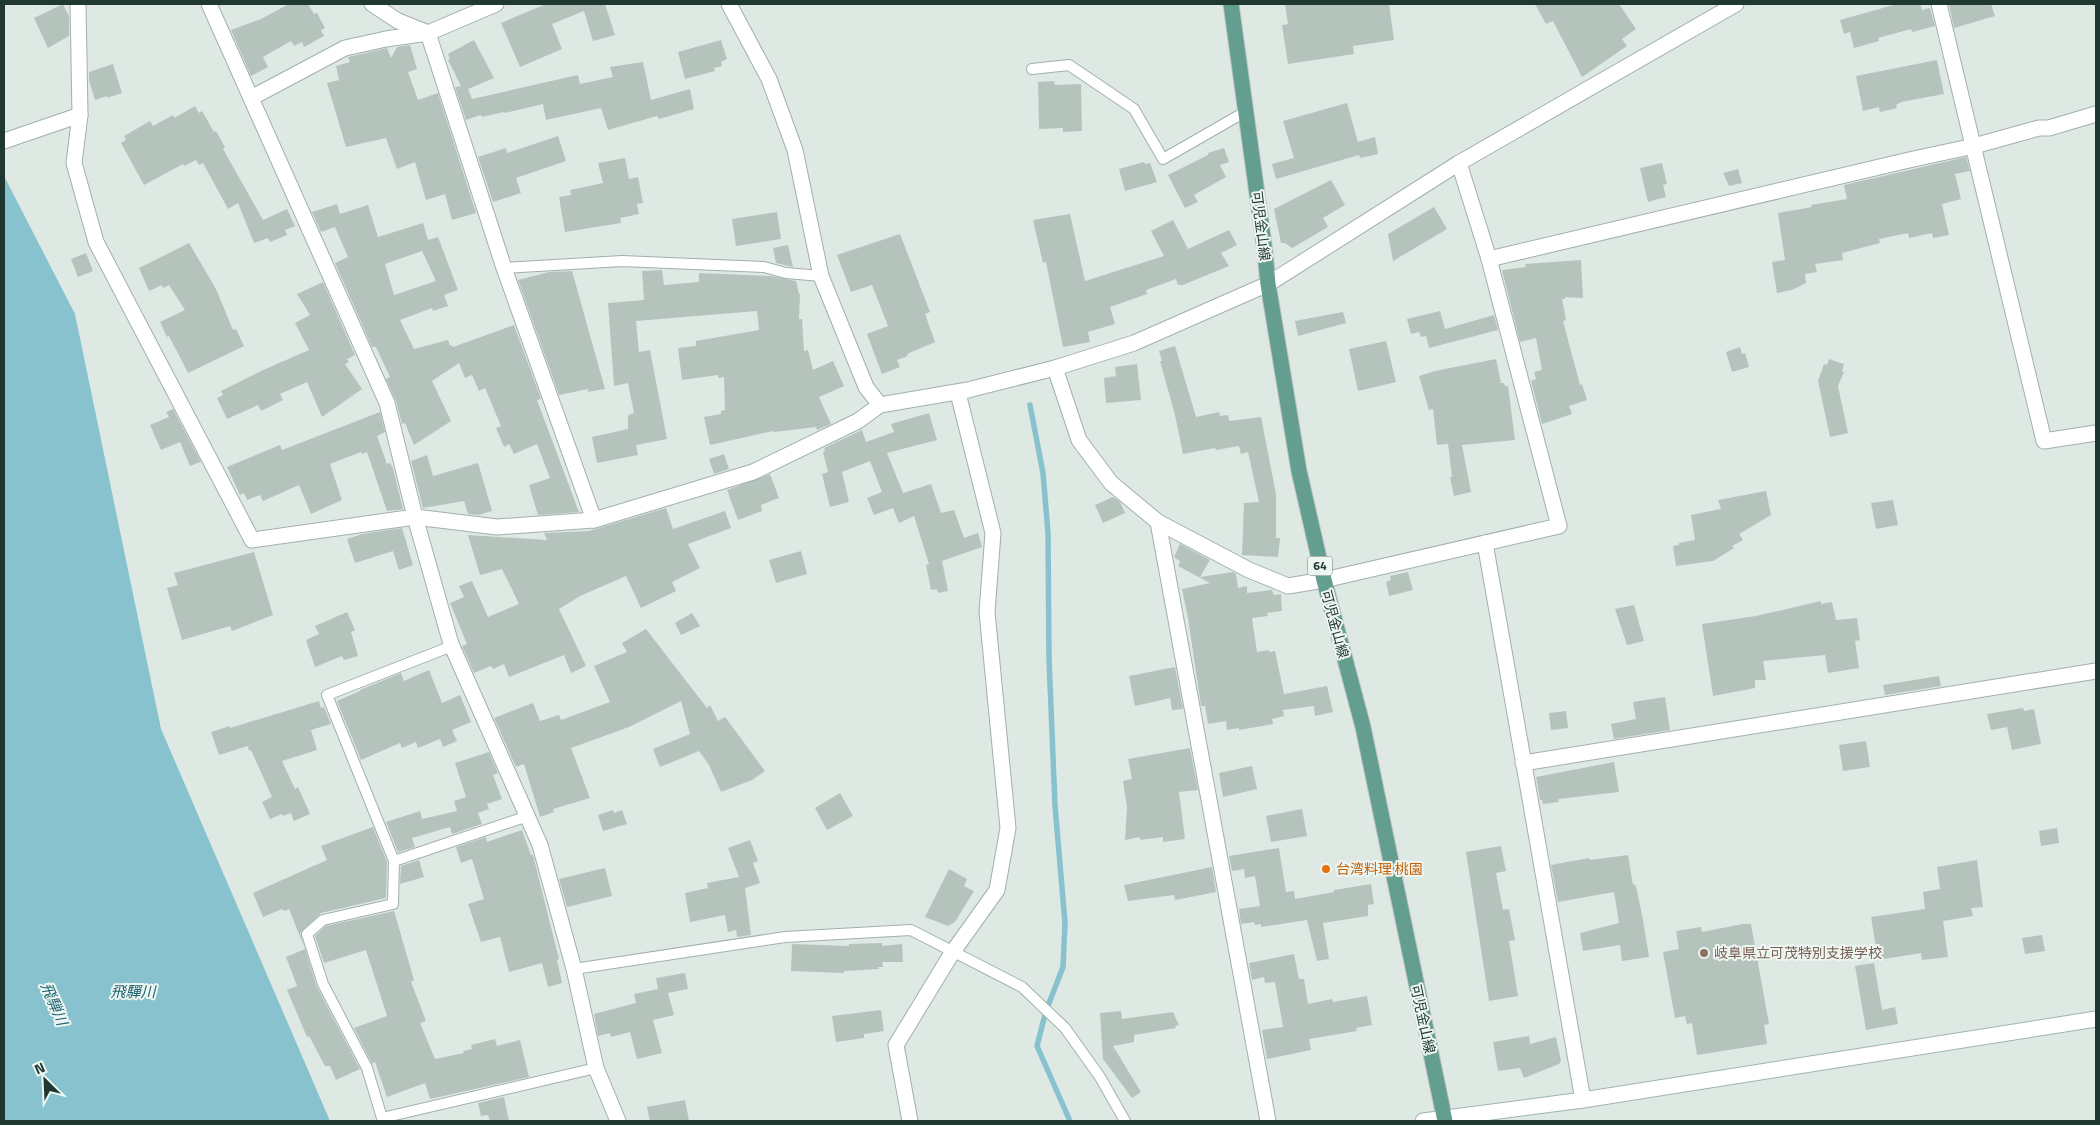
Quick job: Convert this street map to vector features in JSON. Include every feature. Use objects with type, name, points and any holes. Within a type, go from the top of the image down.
[{"type":"main road","name":"可児金山線","points":[[1231,4],[1268,284],[1299,471],[1324,580],[1363,727],[1444,1120]]},
{"type":"street","points":[[78,4],[80,115],[74,163],[96,242],[252,540],[415,517],[497,527],[594,520],[753,472],[858,421],[880,405],[958,393],[1054,368],[1134,343],[1268,284],[1459,163],[1736,4]]},
{"type":"street","points":[[209,4],[387,403],[415,517],[452,646],[540,845],[574,969],[596,1068],[618,1121]]},
{"type":"street","points":[[372,4],[398,21],[428,33]]},
{"type":"street","points":[[251,98],[345,48],[386,39],[428,33],[496,4]]},
{"type":"street","points":[[729,4],[768,79],[795,150],[821,276],[866,387],[880,405]]},
{"type":"street","points":[[1939,4],[2044,442],[2096,432]]},
{"type":"street","points":[[428,33],[504,268],[594,520]]},
{"type":"street","points":[[1489,259],[1974,146],[2039,128],[2049,128],[2096,114]]},
{"type":"street","points":[[5,140],[80,115]]},
{"type":"street","points":[[1054,368],[1079,440],[1111,483],[1158,522],[1249,570],[1288,586],[1324,580],[1560,526],[1489,259],[1459,163]]},
{"type":"street","points":[[910,1121],[896,1046],[952,953],[997,890],[1008,828],[987,612],[993,533],[958,393]]},
{"type":"street","points":[[1158,522],[1268,1121]]},
{"type":"street","points":[[1485,543],[1583,1100]]},
{"type":"street","points":[[1523,763],[2096,671]]},
{"type":"street","points":[[1423,1121],[1444,1120],[1583,1100],[2096,1019]]},
{"type":"lane","points":[[1032,69],[1070,65],[1134,108],[1163,159],[1245,112]]},
{"type":"lane","points":[[504,268],[622,261],[764,267],[786,273],[821,276]]},
{"type":"lane","points":[[452,646],[327,695],[394,860],[393,904],[323,920],[307,934],[323,984],[367,1068],[382,1118],[596,1068]]},
{"type":"lane","points":[[394,860],[528,816]]},
{"type":"lane","points":[[574,969],[785,937],[911,930],[952,953],[1022,987],[1065,1028],[1100,1077],[1125,1121]]},
{"type":"water","name":"飛驒川","points":[[4,176],[75,314],[161,729],[330,1121],[4,1121]]},
{"type":"building","points":[[63,4],[69,16],[69,36],[48,48],[34,18]]},
{"type":"building","points":[[289,4],[308,4],[314,14],[317,13],[325,28],[321,30],[324,36],[304,47],[302,42],[294,46],[291,41],[263,57],[268,67],[251,76],[231,30],[261,19]]},
{"type":"building","points":[[546,4],[605,4],[615,35],[593,41],[584,11],[552,24],[562,49],[520,67],[501,23]]},
{"type":"building","points":[[1285,4],[1389,4],[1394,40],[1353,46],[1354,54],[1288,64],[1282,25],[1288,24]]},
{"type":"building","points":[[1535,4],[1619,4],[1636,29],[1622,39],[1627,46],[1582,77],[1553,21],[1546,24]]},
{"type":"building","points":[[1897,4],[1920,4],[1922,10],[1930,8],[1935,26],[1912,32],[1911,29],[1878,38],[1879,41],[1854,48],[1850,32],[1844,34],[1840,20]]},
{"type":"building","points":[[1949,4],[1991,4],[1995,16],[1954,28]]},
{"type":"building","points":[[474,40],[494,78],[468,89],[472,99],[578,75],[580,84],[613,77],[610,67],[643,62],[651,100],[690,89],[694,109],[659,119],[657,116],[608,130],[601,108],[546,120],[543,104],[505,113],[482,117],[481,115],[466,120],[455,87],[461,86],[448,60],[450,59],[448,54]]},
{"type":"building","points":[[721,40],[727,59],[721,62],[722,66],[714,68],[715,71],[685,79],[678,52]]},
{"type":"building","points":[[410,45],[417,69],[408,72],[418,100],[438,93],[476,213],[452,220],[445,194],[426,200],[415,162],[397,169],[386,138],[346,147],[327,83],[339,80],[336,66],[350,62],[348,57],[387,48],[391,58],[397,47]]},
{"type":"building","points":[[1937,60],[1944,94],[1901,102],[1896,105],[1897,108],[1880,112],[1879,107],[1863,111],[1856,76]]},
{"type":"building","points":[[113,64],[122,93],[95,100],[89,80],[89,72]]},
{"type":"building","points":[[1054,81],[1055,85],[1081,84],[1082,131],[1063,132],[1063,128],[1039,129],[1038,82]]},
{"type":"building","points":[[1347,103],[1358,142],[1375,137],[1378,154],[1360,158],[1359,155],[1276,179],[1272,164],[1294,158],[1283,121]]},
{"type":"building","points":[[195,106],[199,113],[202,111],[214,132],[216,131],[225,147],[223,149],[263,220],[287,209],[295,226],[285,230],[287,235],[270,242],[268,238],[254,243],[238,203],[228,209],[203,163],[199,165],[196,160],[184,166],[183,164],[144,185],[121,143],[126,140],[124,136],[150,121],[153,126],[173,115],[174,118]]},
{"type":"building","points":[[558,136],[566,161],[516,178],[521,193],[493,202],[478,157],[506,148],[507,153]]},
{"type":"building","points":[[1224,148],[1229,162],[1220,165],[1226,177],[1194,195],[1198,202],[1185,208],[1168,175],[1208,155],[1208,153]]},
{"type":"building","points":[[1966,157],[1970,171],[1955,174],[1961,199],[1942,204],[1949,235],[1933,238],[1932,233],[1909,238],[1908,233],[1879,239],[1880,243],[1842,253],[1843,260],[1815,264],[1817,272],[1805,274],[1806,283],[1792,290],[1777,293],[1772,262],[1785,260],[1778,213],[1847,199],[1844,185]]},
{"type":"building","points":[[625,158],[629,179],[638,177],[643,203],[637,204],[639,214],[620,218],[621,223],[565,232],[559,197],[571,195],[570,190],[603,183],[598,163]]},
{"type":"building","points":[[1144,162],[1145,164],[1150,163],[1157,182],[1125,191],[1119,169]]},
{"type":"building","points":[[1662,163],[1667,184],[1663,185],[1666,197],[1648,202],[1640,168]]},
{"type":"building","points":[[1738,169],[1742,183],[1729,186],[1723,173]]},
{"type":"building","points":[[1331,180],[1345,205],[1323,218],[1328,227],[1292,248],[1285,243],[1281,243],[1274,209]]},
{"type":"building","points":[[337,204],[340,214],[368,205],[378,237],[423,223],[428,240],[438,237],[458,290],[444,295],[448,306],[433,311],[432,308],[400,320],[414,349],[448,340],[450,346],[452,345],[453,347],[514,325],[541,399],[537,400],[579,512],[538,515],[529,485],[550,478],[537,444],[514,454],[509,444],[504,447],[496,428],[501,426],[485,388],[479,391],[472,375],[465,378],[459,363],[432,381],[451,421],[414,445],[405,423],[402,424],[396,401],[386,379],[390,377],[376,347],[372,347],[335,263],[348,257],[335,227],[321,232],[312,212]],"holes":[[[422,251],[436,281],[394,295],[385,264]]]},
{"type":"building","points":[[1434,207],[1447,229],[1393,261],[1388,234]]},
{"type":"building","points":[[777,212],[781,239],[736,246],[732,219]]},
{"type":"building","points":[[1070,214],[1085,281],[1164,256],[1151,231],[1173,220],[1188,249],[1229,230],[1237,245],[1221,253],[1229,266],[1183,285],[1178,285],[1176,279],[1146,290],[1147,294],[1110,307],[1115,324],[1088,332],[1090,342],[1063,347],[1046,262],[1043,263],[1033,220]]},
{"type":"building","points":[[900,234],[930,312],[925,314],[935,342],[897,360],[900,367],[882,374],[867,334],[888,326],[872,285],[851,292],[837,255]]},
{"type":"building","points":[[189,243],[216,289],[233,330],[236,329],[244,346],[188,373],[160,322],[185,310],[169,285],[163,288],[162,285],[149,291],[139,268]]},
{"type":"building","points":[[788,245],[793,267],[776,263],[773,248]]},
{"type":"building","points":[[86,253],[93,271],[78,277],[71,259]]},
{"type":"building","points":[[1581,260],[1583,298],[1565,297],[1565,299],[1562,299],[1566,320],[1563,321],[1580,385],[1582,384],[1587,400],[1569,406],[1572,414],[1542,424],[1531,381],[1536,379],[1534,372],[1542,370],[1536,338],[1520,342],[1502,270],[1526,267],[1525,264]]},
{"type":"building","points":[[662,270],[664,285],[699,282],[699,273],[771,276],[796,281],[800,294],[799,319],[802,319],[804,351],[808,350],[813,370],[833,361],[844,386],[819,397],[831,424],[817,430],[816,427],[773,431],[710,445],[704,417],[721,414],[721,411],[725,410],[724,377],[718,378],[718,375],[682,380],[678,348],[696,346],[696,341],[759,330],[757,311],[636,321],[639,352],[650,350],[667,439],[636,445],[638,455],[597,463],[592,437],[628,429],[628,415],[634,413],[628,383],[614,386],[608,303],[644,300],[642,271]]},
{"type":"building","points":[[572,271],[605,389],[588,392],[588,389],[559,395],[518,280],[549,272]]},
{"type":"building","points":[[323,282],[355,355],[347,359],[349,362],[345,364],[362,389],[322,417],[307,382],[280,394],[283,400],[261,411],[258,405],[227,419],[217,398],[223,395],[221,391],[309,350],[295,323],[310,315],[297,294]]},
{"type":"building","points":[[1440,311],[1445,329],[1494,315],[1498,330],[1429,348],[1426,336],[1421,337],[1419,332],[1411,334],[1407,319]]},
{"type":"building","points":[[1343,312],[1346,323],[1298,336],[1295,321]]},
{"type":"building","points":[[1386,341],[1396,382],[1358,391],[1349,349]]},
{"type":"building","points":[[1175,346],[1196,417],[1219,412],[1220,416],[1228,415],[1229,421],[1261,417],[1276,494],[1276,538],[1280,538],[1278,557],[1242,555],[1244,503],[1259,502],[1248,452],[1241,454],[1239,446],[1183,454],[1159,351]]},
{"type":"building","points":[[1740,347],[1742,354],[1745,353],[1749,367],[1732,372],[1726,352]]},
{"type":"building","points":[[1496,359],[1501,383],[1508,386],[1515,440],[1462,445],[1471,492],[1454,496],[1450,477],[1452,477],[1448,444],[1437,445],[1433,409],[1429,410],[1419,376]]},
{"type":"building","points":[[1829,359],[1844,364],[1842,371],[1844,372],[1838,386],[1848,433],[1830,437],[1818,381],[1824,364],[1827,365]]},
{"type":"building","points":[[1137,364],[1141,400],[1106,403],[1104,378],[1116,376],[1115,367]]},
{"type":"building","points":[[173,409],[201,462],[190,466],[180,442],[161,450],[150,425],[169,417],[166,412]]},
{"type":"building","points":[[380,412],[385,432],[377,436],[387,464],[390,463],[393,468],[403,509],[387,511],[367,452],[362,454],[361,452],[330,464],[342,500],[311,514],[299,485],[263,501],[260,495],[247,500],[244,493],[240,495],[227,467],[280,445],[282,450]]},
{"type":"building","points":[[929,413],[937,440],[887,453],[903,493],[931,484],[941,513],[954,510],[964,538],[978,533],[982,547],[942,561],[948,591],[938,593],[937,589],[931,590],[926,565],[929,564],[914,516],[899,523],[893,508],[874,515],[867,498],[882,492],[870,461],[842,472],[849,502],[830,507],[822,474],[828,472],[823,452],[825,451],[824,448],[862,430],[866,442],[894,432],[891,424]]},
{"type":"building","points":[[724,454],[729,469],[714,474],[709,459]]},
{"type":"building","points":[[427,455],[433,476],[478,463],[492,511],[478,515],[468,514],[464,501],[423,508],[411,461]]},
{"type":"building","points":[[770,474],[779,498],[761,505],[762,511],[738,520],[727,490]]},
{"type":"building","points":[[1766,491],[1771,515],[1739,534],[1743,540],[1732,546],[1734,548],[1713,561],[1676,566],[1673,546],[1695,540],[1691,515],[1721,509],[1718,500]]},
{"type":"building","points":[[1113,497],[1120,502],[1125,513],[1103,523],[1095,505]]},
{"type":"building","points":[[1893,500],[1898,525],[1876,529],[1871,503]]},
{"type":"building","points":[[666,508],[673,529],[725,511],[731,528],[688,544],[700,568],[672,582],[676,591],[641,608],[626,576],[580,596],[559,609],[586,666],[571,673],[564,655],[509,677],[504,664],[493,669],[491,666],[474,673],[462,646],[467,644],[450,603],[464,597],[459,586],[472,581],[488,617],[519,604],[502,569],[480,575],[468,535],[547,540],[544,533],[589,531]]},
{"type":"building","points":[[402,528],[413,565],[399,570],[393,551],[355,563],[347,539],[362,534]]},
{"type":"building","points":[[1180,544],[1210,560],[1200,577],[1233,572],[1236,574],[1238,588],[1247,586],[1247,593],[1272,590],[1274,595],[1281,594],[1282,611],[1267,613],[1268,616],[1252,618],[1257,652],[1275,651],[1284,694],[1327,686],[1333,712],[1315,716],[1314,706],[1283,710],[1284,716],[1272,719],[1273,724],[1239,730],[1239,728],[1227,730],[1226,721],[1208,724],[1205,706],[1201,706],[1182,589],[1210,583],[1178,566],[1180,561],[1174,557]]},
{"type":"building","points":[[801,551],[807,574],[776,583],[769,560]]},
{"type":"building","points":[[254,552],[273,615],[232,631],[230,626],[182,640],[167,588],[178,585],[174,573]]},
{"type":"building","points":[[1408,572],[1413,590],[1389,596],[1386,582],[1391,580],[1390,576]]},
{"type":"building","points":[[1821,601],[1821,604],[1832,602],[1836,620],[1857,618],[1860,640],[1855,641],[1859,668],[1828,673],[1825,655],[1763,661],[1766,680],[1755,680],[1755,688],[1713,696],[1702,624],[1756,616]]},
{"type":"building","points":[[1634,605],[1644,641],[1627,645],[1615,609]]},
{"type":"building","points":[[347,612],[355,630],[351,632],[358,656],[344,660],[342,656],[315,667],[306,640],[319,634],[315,626]]},
{"type":"building","points":[[692,613],[700,626],[681,635],[675,623]]},
{"type":"building","points":[[646,629],[707,708],[710,705],[718,721],[725,717],[765,771],[752,780],[721,792],[709,765],[699,751],[660,767],[653,749],[690,734],[681,701],[629,727],[571,748],[590,798],[553,809],[554,812],[540,817],[524,764],[516,767],[494,718],[533,703],[540,721],[559,715],[561,720],[610,702],[594,666],[627,652],[622,643]]},
{"type":"building","points":[[1175,667],[1183,709],[1172,710],[1170,698],[1135,706],[1129,676]]},
{"type":"building","points":[[429,670],[442,703],[460,695],[471,722],[452,730],[457,741],[443,747],[440,739],[418,748],[416,742],[402,748],[400,743],[361,760],[337,701],[401,673],[404,681]]},
{"type":"building","points":[[1939,676],[1941,686],[1885,695],[1883,685]]},
{"type":"building","points":[[1665,697],[1670,730],[1614,739],[1611,724],[1636,719],[1633,702]]},
{"type":"building","points":[[319,701],[321,708],[324,707],[331,724],[311,730],[317,750],[282,761],[295,789],[298,787],[310,814],[294,821],[291,813],[283,816],[282,814],[270,819],[262,802],[272,797],[251,750],[249,751],[248,746],[219,755],[211,732]]},
{"type":"building","points":[[2023,708],[2024,711],[2034,709],[2041,744],[2012,750],[2007,727],[1991,730],[1987,714]]},
{"type":"building","points":[[1566,711],[1568,728],[1551,730],[1549,713]]},
{"type":"building","points":[[1866,741],[1870,767],[1843,771],[1839,745]]},
{"type":"building","points":[[1190,748],[1198,790],[1179,792],[1185,839],[1163,842],[1163,837],[1140,840],[1140,837],[1125,840],[1127,808],[1123,781],[1132,779],[1128,759]]},
{"type":"building","points":[[489,752],[498,773],[493,775],[502,799],[487,804],[489,809],[478,813],[482,824],[452,834],[450,827],[412,838],[415,847],[398,852],[386,822],[420,811],[422,819],[457,811],[454,801],[466,797],[455,763]]},
{"type":"building","points":[[1614,762],[1619,792],[1558,799],[1559,802],[1543,804],[1542,800],[1540,800],[1536,777]]},
{"type":"building","points":[[1252,766],[1257,789],[1223,797],[1219,773]]},
{"type":"building","points":[[840,793],[853,816],[827,830],[815,808]]},
{"type":"building","points":[[1302,809],[1307,836],[1271,842],[1266,816]]},
{"type":"building","points":[[613,810],[614,813],[622,810],[627,824],[603,831],[598,815]]},
{"type":"building","points":[[373,827],[387,862],[386,898],[321,913],[300,933],[317,987],[360,1069],[336,1080],[330,1066],[325,1066],[309,1036],[307,1037],[287,990],[297,986],[286,957],[305,949],[289,909],[284,911],[282,909],[263,917],[253,893],[327,860],[321,846]]},
{"type":"building","points":[[2057,828],[2059,843],[2041,846],[2039,831]]},
{"type":"building","points":[[522,830],[531,855],[533,855],[559,959],[557,960],[562,983],[548,987],[542,963],[509,972],[500,937],[481,942],[468,904],[484,899],[472,859],[461,863],[456,847],[486,837],[487,842]]},
{"type":"building","points":[[750,840],[758,861],[753,863],[760,883],[745,888],[751,935],[737,937],[736,930],[728,932],[725,915],[690,922],[685,893],[708,888],[707,883],[739,877],[728,848]]},
{"type":"building","points":[[1501,846],[1506,871],[1496,873],[1503,910],[1509,909],[1515,940],[1509,941],[1518,996],[1489,1001],[1466,852]]},
{"type":"building","points":[[1279,848],[1286,892],[1294,891],[1295,899],[1371,884],[1374,904],[1368,905],[1368,916],[1323,923],[1329,959],[1317,961],[1307,920],[1261,927],[1261,924],[1255,925],[1254,922],[1241,924],[1239,909],[1260,906],[1255,876],[1245,878],[1244,869],[1232,871],[1229,856]]},
{"type":"building","points":[[1628,855],[1633,885],[1635,884],[1643,920],[1649,957],[1622,961],[1620,945],[1583,951],[1580,933],[1619,923],[1614,892],[1558,902],[1551,865],[1589,858],[1590,860]]},
{"type":"building","points":[[419,860],[424,877],[400,884],[401,866]]},
{"type":"building","points":[[1977,860],[1983,907],[1971,908],[1973,916],[1943,921],[1948,957],[1922,960],[1921,953],[1878,960],[1871,917],[1925,909],[1923,892],[1940,889],[1937,867]]},
{"type":"building","points":[[1212,867],[1216,892],[1175,900],[1174,895],[1128,901],[1124,885]]},
{"type":"building","points":[[605,868],[612,896],[567,907],[559,879]]},
{"type":"building","points":[[949,869],[967,879],[964,886],[974,891],[955,922],[948,926],[925,917]]},
{"type":"building","points":[[394,911],[414,980],[411,982],[426,1021],[420,1023],[435,1059],[464,1053],[463,1051],[472,1049],[471,1045],[495,1039],[497,1046],[520,1040],[529,1077],[430,1099],[425,1083],[387,1097],[375,1062],[372,1064],[354,1028],[387,1016],[366,950],[324,963],[315,936],[326,926]]},
{"type":"building","points":[[1751,924],[1769,1024],[1764,1025],[1767,1044],[1697,1055],[1692,1023],[1687,1024],[1685,1016],[1675,1018],[1663,952],[1679,949],[1676,931],[1701,927],[1702,932]]},
{"type":"building","points":[[2042,935],[2045,951],[2025,954],[2022,938]]},
{"type":"building","points":[[882,943],[882,946],[902,944],[903,962],[882,962],[883,967],[878,967],[879,969],[844,971],[844,973],[791,971],[792,944],[849,946],[849,944]]},
{"type":"building","points":[[1294,954],[1299,979],[1304,979],[1308,1004],[1332,999],[1333,1002],[1367,996],[1372,1025],[1356,1028],[1357,1031],[1309,1039],[1311,1050],[1267,1059],[1262,1030],[1283,1027],[1275,982],[1265,983],[1264,977],[1252,980],[1249,963]]},
{"type":"building","points":[[1874,963],[1882,1010],[1895,1007],[1898,1024],[1866,1030],[1855,966]]},
{"type":"building","points":[[685,973],[688,989],[668,993],[674,1015],[653,1020],[662,1053],[637,1059],[630,1032],[611,1037],[610,1033],[598,1036],[594,1014],[636,1003],[634,994],[658,989],[656,978]]},
{"type":"building","points":[[881,1010],[884,1031],[864,1034],[864,1038],[836,1042],[832,1016]]},
{"type":"building","points":[[1121,1011],[1122,1019],[1173,1012],[1179,1025],[1175,1026],[1176,1028],[1134,1035],[1134,1042],[1113,1046],[1141,1092],[1132,1098],[1103,1059],[1100,1013]]},
{"type":"building","points":[[1529,1036],[1530,1044],[1556,1037],[1561,1061],[1559,1064],[1524,1078],[1520,1068],[1498,1071],[1493,1042]]},
{"type":"building","points":[[504,1097],[509,1121],[490,1121],[488,1115],[481,1116],[478,1103]]},
{"type":"building","points":[[685,1100],[689,1121],[650,1121],[647,1107]]},
{"type":"waterway","points":[[1030,405],[1043,473],[1048,533],[1049,658],[1055,806],[1065,923],[1063,967],[1046,1011],[1037,1046],[1070,1121]]},
{"type":"place","name":"台湾料理 桃園","points":[[1326,869]]},
{"type":"place","name":"岐阜県立可茂特別支援学校","points":[[1704,953]]},
{"type":"water label","name":"飛騨川","points":[[54,1004]]}]
